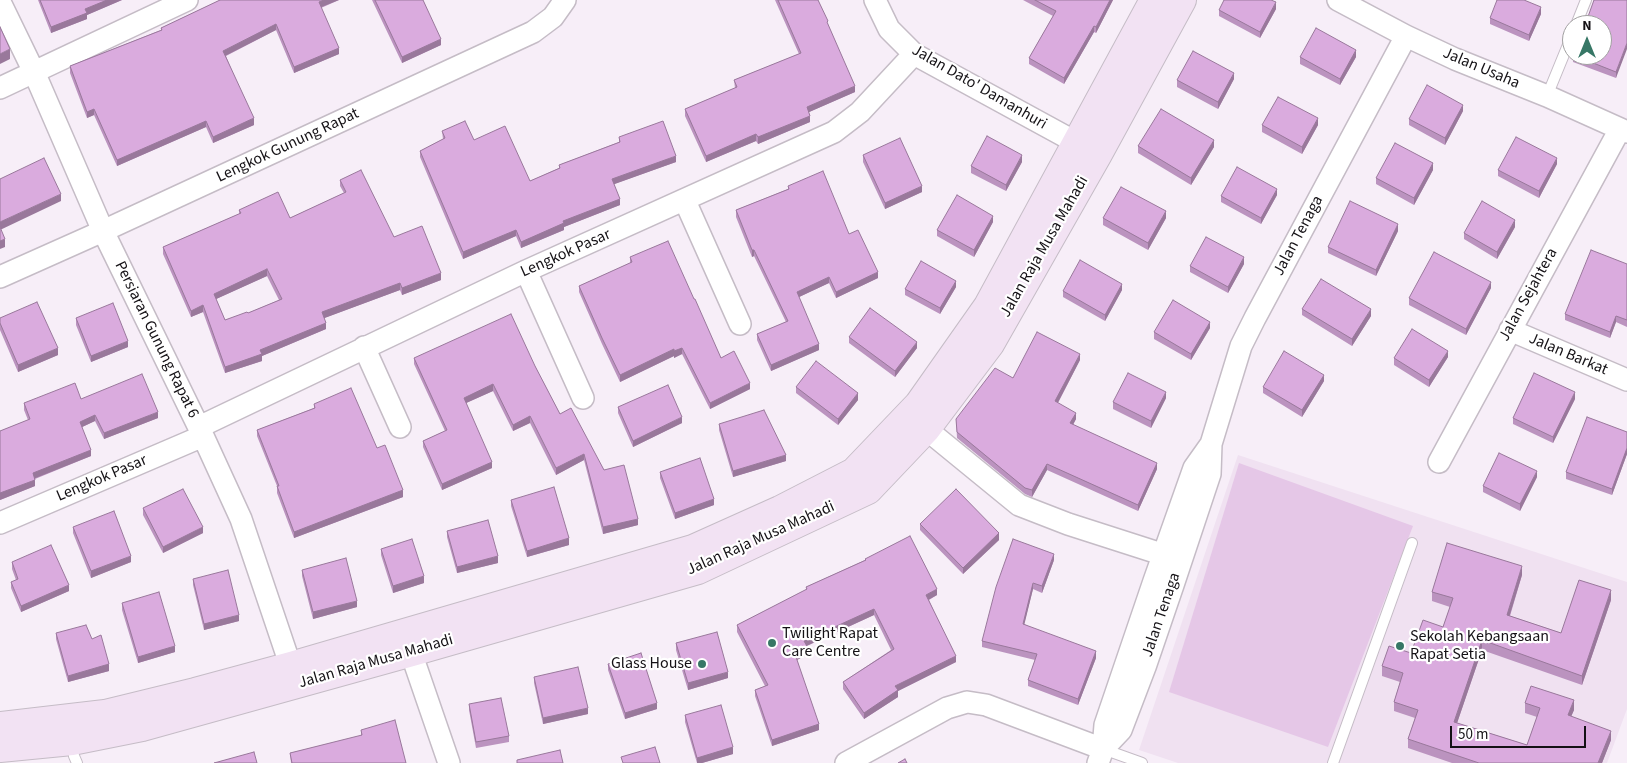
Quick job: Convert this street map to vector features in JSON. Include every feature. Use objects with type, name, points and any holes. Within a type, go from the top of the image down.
[{"type":"main road","name":"Jalan Raja Musa Mahadi","points":[[408,642],[698,570],[868,490],[926,429],[990,344],[1087,148],[1154,0]]},
{"type":"main road","name":"Jalan Raja Musa Mahadi","points":[[0,748],[74,752],[294,675],[408,642],[693,549],[780,510],[854,472],[919,404],[988,306],[1182,0]]},
{"type":"main road","name":"Jalan Raja Musa Mahadi","points":[[0,726],[105,714],[294,675]]},
{"type":"street","points":[[0,88],[187,0]]},
{"type":"street","name":"Lengkok Gunung Rapat","points":[[0,277],[533,32],[553,17],[565,0]]},
{"type":"street","name":"Jalan Dato' Damanhuri","points":[[875,0],[890,29],[914,54],[1087,148]]},
{"type":"street","name":"Jalan Usaha","points":[[1338,0],[1406,36],[1455,59],[1547,96],[1623,131]]},
{"type":"street","name":"Persiaran Gunung Rapat 6","points":[[0,2],[34,72],[103,231],[201,431],[241,519],[294,675]]},
{"type":"street","name":"Jalan Tenaga","points":[[1100,756],[1121,730],[1136,663],[1172,557],[1189,510],[1210,474],[1211,444],[1241,346],[1406,36]]},
{"type":"street","name":"Lengkok Pasar","points":[[0,523],[201,431],[364,347],[526,271],[685,201],[834,132],[860,112],[914,54]]},
{"type":"street","name":"Jalan Sejahtera","points":[[1439,462],[1510,330],[1623,131]]},
{"type":"street","points":[[685,201],[740,324]]},
{"type":"street","points":[[526,271],[583,398]]},
{"type":"street","name":"Jalan Barkat","points":[[1510,330],[1627,380]]},
{"type":"street","points":[[364,347],[400,427]]},
{"type":"street","points":[[926,429],[1019,505],[1068,524],[1172,557]]},
{"type":"street","points":[[408,642],[449,763]]},
{"type":"street","points":[[846,763],[947,708],[967,702],[986,705],[1100,756]]},
{"type":"lane","points":[[1580,15],[1586,0]]},
{"type":"lane","points":[[1547,96],[1562,59]]},
{"type":"lane","points":[[1333,763],[1412,543]]},
{"type":"lane","points":[[1100,756],[1142,763]]},
{"type":"shaded area","name":"Sekolah Kebangsaan Rapat Setia","points":[[1238,455],[1627,582],[1627,709],[1607,763],[1178,763],[1139,750]]},
{"type":"shaded area","points":[[1239,463],[1413,526],[1328,747],[1169,692]]},
{"type":"building","points":[[40,0],[107,0],[85,9],[87,13],[51,27]]},
{"type":"building","points":[[220,0],[324,0],[319,2],[339,48],[294,67],[276,24],[223,51],[254,118],[213,137],[206,121],[117,160],[94,109],[87,112],[70,66],[162,30],[161,28]]},
{"type":"building","points":[[375,0],[423,0],[441,39],[402,57]]},
{"type":"building","points":[[778,0],[818,0],[855,86],[807,107],[810,116],[758,137],[756,134],[706,156],[685,109],[737,87],[734,80],[801,53]]},
{"type":"building","points":[[1035,0],[1110,0],[1096,27],[1094,26],[1064,78],[1029,58],[1056,11]]},
{"type":"building","points":[[1224,0],[1271,0],[1276,2],[1260,32],[1219,10]]},
{"type":"building","points":[[1497,0],[1524,0],[1541,7],[1529,35],[1490,18]]},
{"type":"building","points":[[1594,0],[1627,0],[1627,43],[1616,72],[1598,65],[1612,65],[1612,15],[1589,15]]},
{"type":"building","points":[[0,27],[10,49],[0,54]]},
{"type":"building","points":[[1316,28],[1356,50],[1340,79],[1300,57]]},
{"type":"building","points":[[1193,51],[1234,73],[1218,102],[1177,80]]},
{"type":"building","points":[[1427,85],[1463,105],[1445,138],[1409,119]]},
{"type":"building","points":[[1278,97],[1318,118],[1302,147],[1262,125]]},
{"type":"building","points":[[1161,109],[1214,140],[1191,178],[1138,146]]},
{"type":"building","points":[[465,121],[474,140],[505,126],[530,181],[560,168],[559,165],[620,142],[619,137],[663,121],[676,156],[612,179],[620,199],[563,221],[564,223],[521,242],[516,230],[463,252],[420,151],[445,138],[442,131]]},
{"type":"building","points":[[987,136],[1022,155],[1006,185],[971,166]]},
{"type":"building","points":[[1516,137],[1557,158],[1539,191],[1498,170]]},
{"type":"building","points":[[900,138],[922,186],[885,203],[863,155]]},
{"type":"building","points":[[1395,143],[1433,163],[1414,198],[1376,178]]},
{"type":"building","points":[[44,158],[61,194],[0,222],[0,179]]},
{"type":"building","points":[[1237,167],[1277,189],[1261,218],[1221,196]]},
{"type":"building","points":[[361,170],[394,237],[422,226],[441,273],[402,288],[400,283],[322,312],[326,323],[260,350],[262,354],[225,367],[203,305],[191,311],[163,247],[241,213],[239,210],[278,192],[290,218],[346,192],[340,180]],"holes":[[[267,269],[282,299],[225,320],[214,294]]]},
{"type":"building","points":[[823,171],[849,234],[858,230],[878,272],[836,292],[829,277],[797,292],[819,344],[771,365],[757,334],[788,321],[754,250],[752,250],[736,210],[789,189],[788,186]]},
{"type":"building","points":[[1121,187],[1166,211],[1148,243],[1103,218]]},
{"type":"building","points":[[957,195],[993,216],[974,250],[937,230]]},
{"type":"building","points":[[1350,201],[1398,224],[1376,270],[1328,247]]},
{"type":"building","points":[[1482,201],[1515,220],[1497,252],[1464,233]]},
{"type":"building","points":[[0,227],[5,239],[0,241]]},
{"type":"building","points":[[1206,237],[1244,257],[1228,287],[1190,266]]},
{"type":"building","points":[[668,241],[721,358],[734,351],[750,383],[710,403],[682,348],[674,351],[674,349],[620,375],[579,286],[632,262],[630,257]]},
{"type":"building","points":[[1591,250],[1627,264],[1627,320],[1616,316],[1610,332],[1565,314]]},
{"type":"building","points":[[1434,252],[1491,282],[1466,329],[1409,298]]},
{"type":"building","points":[[1080,260],[1122,284],[1105,315],[1063,291]]},
{"type":"building","points":[[921,261],[956,281],[940,308],[905,289]]},
{"type":"building","points":[[1321,279],[1371,309],[1352,339],[1302,309]]},
{"type":"building","points":[[1173,300],[1210,322],[1191,354],[1154,332]]},
{"type":"building","points":[[37,302],[58,348],[18,365],[0,323],[0,318]]},
{"type":"building","points":[[113,303],[128,341],[91,356],[76,318]]},
{"type":"building","points":[[870,308],[917,342],[895,371],[849,337]]},
{"type":"building","points":[[511,314],[560,414],[571,408],[604,470],[624,465],[638,519],[603,527],[584,454],[556,468],[530,416],[513,425],[493,384],[464,398],[492,462],[442,484],[423,441],[447,430],[414,358]]},
{"type":"building","points":[[1412,329],[1448,351],[1429,380],[1394,358]]},
{"type":"building","points":[[1037,332],[1080,354],[1055,401],[1076,413],[1070,423],[1157,463],[1138,505],[1047,464],[1032,490],[1025,488],[957,432],[956,419],[995,368],[1013,378]]},
{"type":"building","points":[[1284,351],[1324,375],[1302,410],[1263,387]]},
{"type":"building","points":[[816,361],[858,393],[838,419],[796,387]]},
{"type":"building","points":[[1128,373],[1166,392],[1151,421],[1113,402]]},
{"type":"building","points":[[1534,373],[1575,392],[1553,437],[1513,418]]},
{"type":"building","points":[[142,374],[158,412],[104,433],[95,415],[80,422],[91,450],[33,473],[35,480],[0,493],[0,431],[30,419],[24,403],[75,383],[81,399]]},
{"type":"building","points":[[668,385],[682,417],[633,441],[618,407]]},
{"type":"building","points":[[351,388],[377,448],[385,445],[403,490],[294,532],[277,486],[279,486],[257,430],[315,408],[314,404]]},
{"type":"building","points":[[764,410],[786,455],[733,471],[719,424]]},
{"type":"building","points":[[1587,417],[1627,432],[1627,448],[1612,489],[1566,472]]},
{"type":"building","points":[[1499,453],[1537,471],[1520,504],[1483,486]]},
{"type":"building","points":[[700,458],[714,499],[675,513],[660,472]]},
{"type":"building","points":[[554,487],[569,538],[527,551],[511,500]]},
{"type":"building","points":[[183,489],[203,527],[163,547],[143,508]]},
{"type":"building","points":[[956,489],[999,533],[963,568],[920,524]]},
{"type":"building","points":[[114,511],[131,556],[91,571],[73,527]]},
{"type":"building","points":[[488,520],[498,556],[457,567],[447,531]]},
{"type":"building","points":[[910,536],[937,589],[926,595],[956,656],[895,686],[898,690],[864,713],[843,682],[894,649],[874,609],[804,641],[808,648],[795,654],[819,724],[772,740],[755,690],[768,685],[737,625],[807,589],[806,587],[866,560]]},
{"type":"building","points":[[412,539],[424,576],[393,586],[381,549]]},
{"type":"building","points":[[1013,539],[1054,554],[1042,586],[1033,583],[1023,624],[1096,651],[1078,699],[1028,680],[1037,654],[982,641],[996,587]]},
{"type":"building","points":[[1447,543],[1522,566],[1507,615],[1561,633],[1579,580],[1611,590],[1582,676],[1482,640],[1454,722],[1527,745],[1540,708],[1525,703],[1531,686],[1574,700],[1568,715],[1611,731],[1598,763],[1479,763],[1408,739],[1418,710],[1394,702],[1403,673],[1382,666],[1389,646],[1411,653],[1423,620],[1443,627],[1453,598],[1432,592]]},
{"type":"building","points":[[51,545],[69,585],[21,606],[11,582],[18,579],[12,562]]},
{"type":"building","points":[[346,558],[357,601],[313,612],[302,570]]},
{"type":"building","points":[[228,570],[239,615],[204,624],[193,579]]},
{"type":"building","points":[[159,592],[175,646],[138,657],[122,603]]},
{"type":"building","points":[[86,625],[92,639],[101,635],[109,664],[68,676],[56,633]]},
{"type":"building","name":"Glass House","points":[[717,632],[728,672],[688,683],[676,643]]},
{"type":"building","points":[[641,653],[657,703],[625,713],[608,664]]},
{"type":"building","points":[[578,667],[588,708],[543,718],[534,677]]},
{"type":"building","points":[[501,698],[509,736],[476,742],[469,704]]},
{"type":"building","points":[[721,705],[733,747],[697,758],[685,715]]},
{"type":"building","points":[[395,720],[406,763],[292,763],[290,753],[362,735],[361,730]]},
{"type":"building","points":[[655,747],[660,763],[623,763],[621,757]]},
{"type":"building","points":[[560,750],[563,763],[517,763],[517,760]]},
{"type":"building","points":[[254,752],[257,763],[214,763]]},
{"type":"building","points":[[905,759],[907,763],[898,763]]},
{"type":"place","name":"Twilight Rapat Care Centre","points":[[772,643]]},
{"type":"place","name":"Sekolah Kebangsaan Rapat Setia","points":[[1400,646]]},
{"type":"place","name":"Glass House","points":[[702,664]]}]
